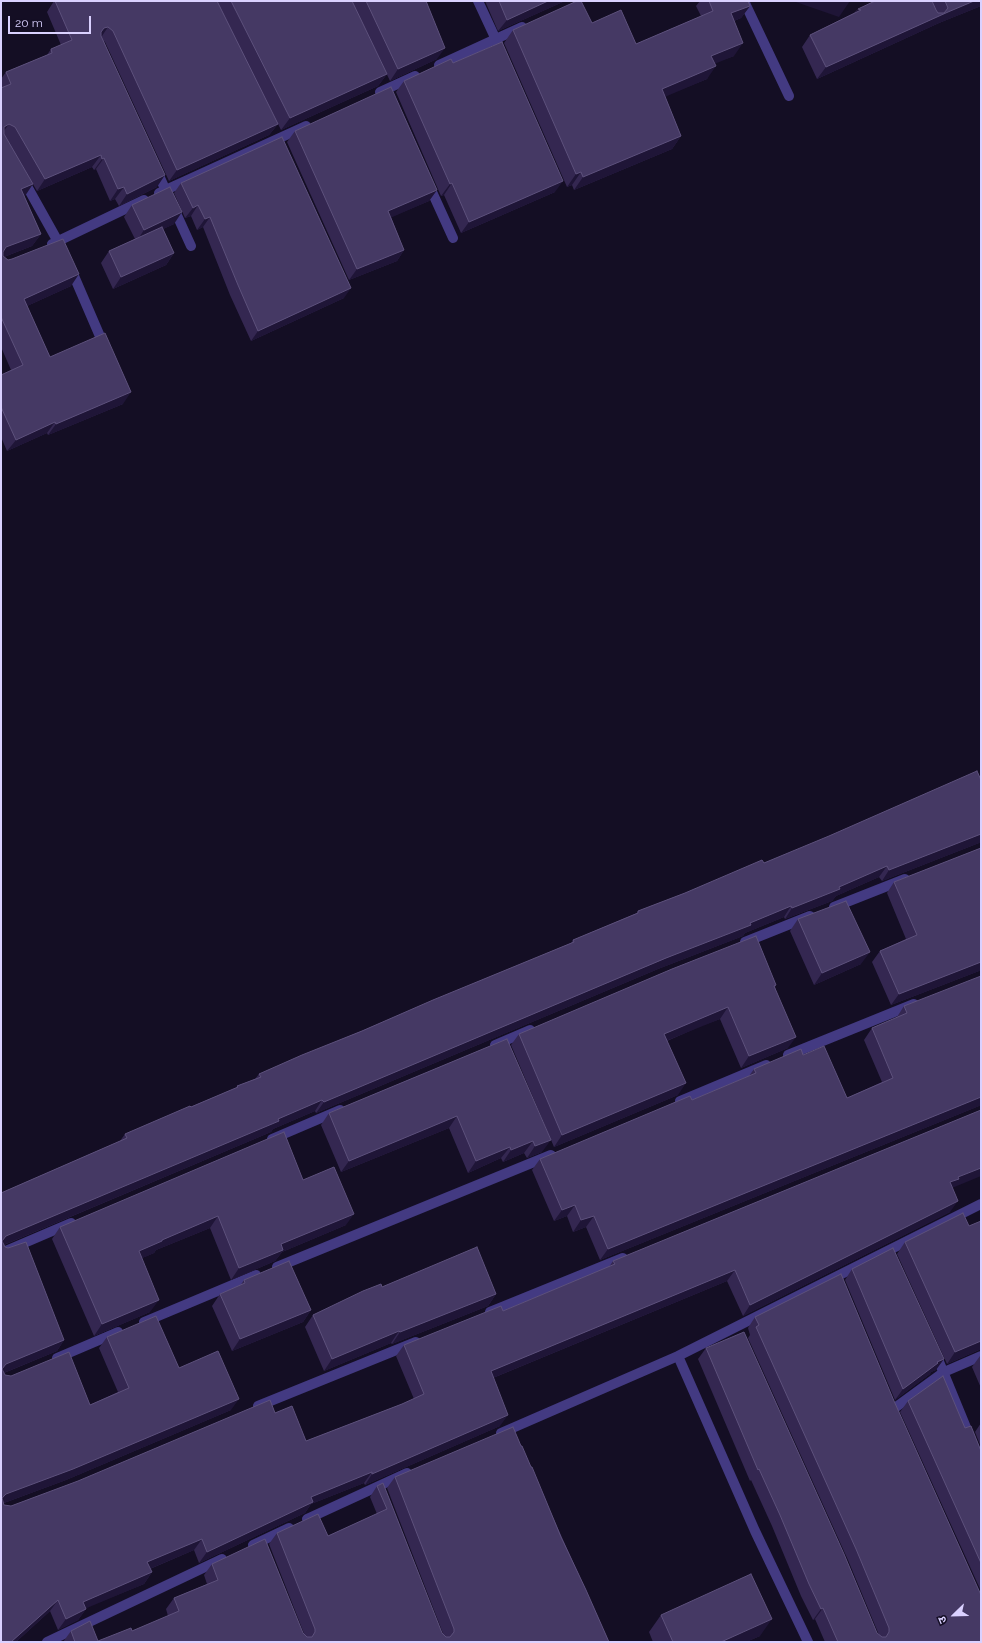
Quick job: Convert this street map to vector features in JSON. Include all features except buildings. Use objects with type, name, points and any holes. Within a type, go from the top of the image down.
[{"type":"street","points":[[478,1],[502,54]]},
{"type":"street","points":[[744,1],[789,96]]},
{"type":"street","points":[[372,96],[532,23]]},
{"type":"street","points":[[45,247],[59,242],[165,190],[314,122]]},
{"type":"street","points":[[152,161],[191,246]]},
{"type":"street","points":[[16,168],[59,242],[108,354]]},
{"type":"street","points":[[424,174],[453,238]]},
{"type":"street","points":[[735,946],[914,875]]},
{"type":"street","points":[[674,1103],[926,999]]},
{"type":"street","points":[[487,1048],[503,1046],[538,1027]]},
{"type":"street","points":[[263,1142],[350,1106]]},
{"type":"street","points":[[45,1363],[552,1151]]},
{"type":"street","points":[[489,1438],[738,1330],[890,1254],[981,1204]]},
{"type":"street","points":[[1,1253],[81,1219]]},
{"type":"street","points":[[483,1315],[634,1254]]},
{"type":"street","points":[[250,1409],[425,1338]]},
{"type":"street","points":[[931,1343],[981,1464]]},
{"type":"street","points":[[678,1356],[755,1531],[808,1642]]},
{"type":"street","points":[[892,1410],[944,1372],[981,1356]]},
{"type":"street","points":[[47,1642],[89,1626],[237,1552],[263,1544],[381,1489],[416,1469]]}]
